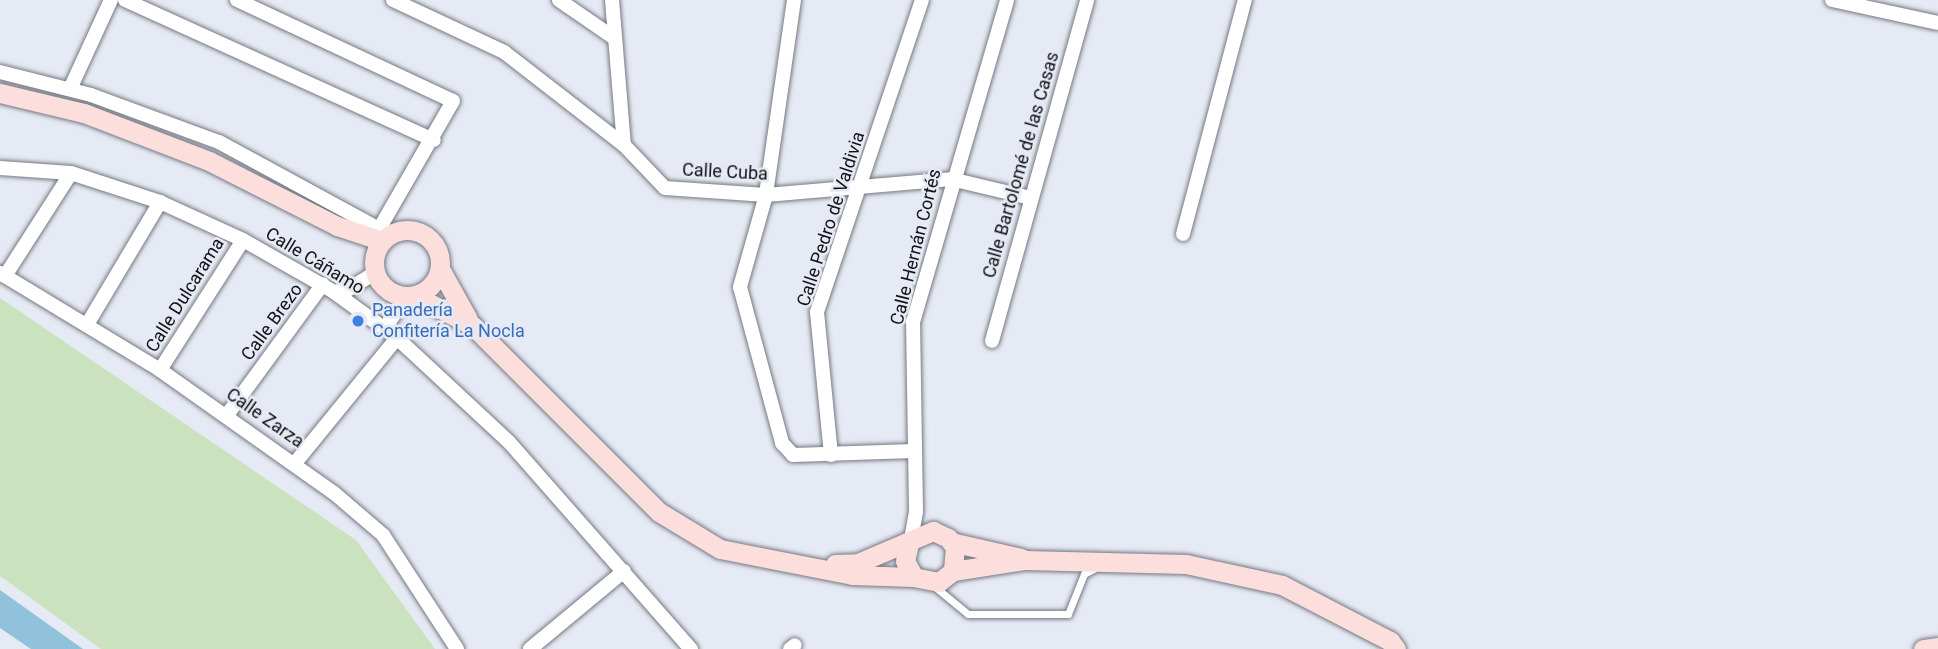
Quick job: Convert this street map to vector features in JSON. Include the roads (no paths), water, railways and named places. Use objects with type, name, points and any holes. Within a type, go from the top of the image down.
[{"type":"main road","points":[[0,93],[84,113],[209,161],[338,226],[383,235],[410,230],[423,234],[437,249],[440,270],[473,326],[659,512],[720,549],[788,566],[852,575],[922,580],[953,571],[1025,560],[1186,564],[1282,585],[1390,641],[1396,649]]},
{"type":"main road","points":[[338,226],[374,267],[386,290],[411,296],[473,326]]},
{"type":"main road","points":[[374,267],[383,235]]},
{"type":"main road","points":[[411,296],[435,281],[440,270]]},
{"type":"main road","points":[[788,566],[858,563],[933,531],[951,542],[1025,560]]},
{"type":"main road","points":[[910,542],[905,561],[922,580]]},
{"type":"main road","points":[[951,542],[957,559],[953,571]]},
{"type":"main road","points":[[1923,649],[1938,647]]},
{"type":"street","points":[[70,89],[111,0]]},
{"type":"street","points":[[125,0],[433,140]]},
{"type":"street","points":[[0,72],[70,89],[219,142],[383,235],[453,101],[237,0]]},
{"type":"street","name":"Calle Cuba","points":[[393,0],[505,52],[624,145],[665,188],[766,195],[864,184],[951,179],[1031,198]]},
{"type":"street","points":[[559,0],[614,38]]},
{"type":"street","points":[[612,0],[624,145]]},
{"type":"street","points":[[794,0],[766,195],[740,287],[782,443],[793,455],[914,451]]},
{"type":"street","name":"Calle Pedro de Valdivia","points":[[831,455],[817,312],[864,184],[922,0]]},
{"type":"street","name":"Calle Hernán Cortés","points":[[910,542],[916,511],[913,322],[951,179],[1007,0]]},
{"type":"street","name":"Calle Bartolomé de las Casas","points":[[992,341],[1087,0]]},
{"type":"street","points":[[1183,234],[1245,0]]},
{"type":"street","points":[[1832,0],[1938,23]]},
{"type":"street","name":"Calle Cáñamo","points":[[0,168],[71,173],[160,202],[243,240],[329,288],[394,335],[509,442],[691,649]]},
{"type":"street","points":[[2,274],[71,173]]},
{"type":"street","points":[[88,323],[160,202]]},
{"type":"street","name":"Calle Dulcarama","points":[[160,370],[243,240]]},
{"type":"street","points":[[329,288],[349,289],[374,267]]},
{"type":"street","name":"Calle Zarza","points":[[2,274],[88,323],[227,415],[295,463],[383,535],[457,649]]},
{"type":"street","name":"Calle Brezo","points":[[227,415],[329,288]]},
{"type":"street","points":[[295,463],[394,335],[389,322],[411,296]]},
{"type":"street","points":[[916,511],[933,531]]},
{"type":"street","points":[[530,649],[624,572]]},
{"type":"lane","points":[[922,580],[968,614],[1068,614],[1084,574],[1108,560]]},
{"type":"water","points":[[0,590],[83,649],[31,649],[0,628]]},
{"type":"place","name":"Panadería Confitería La Nocla","points":[[358,321]]}]
